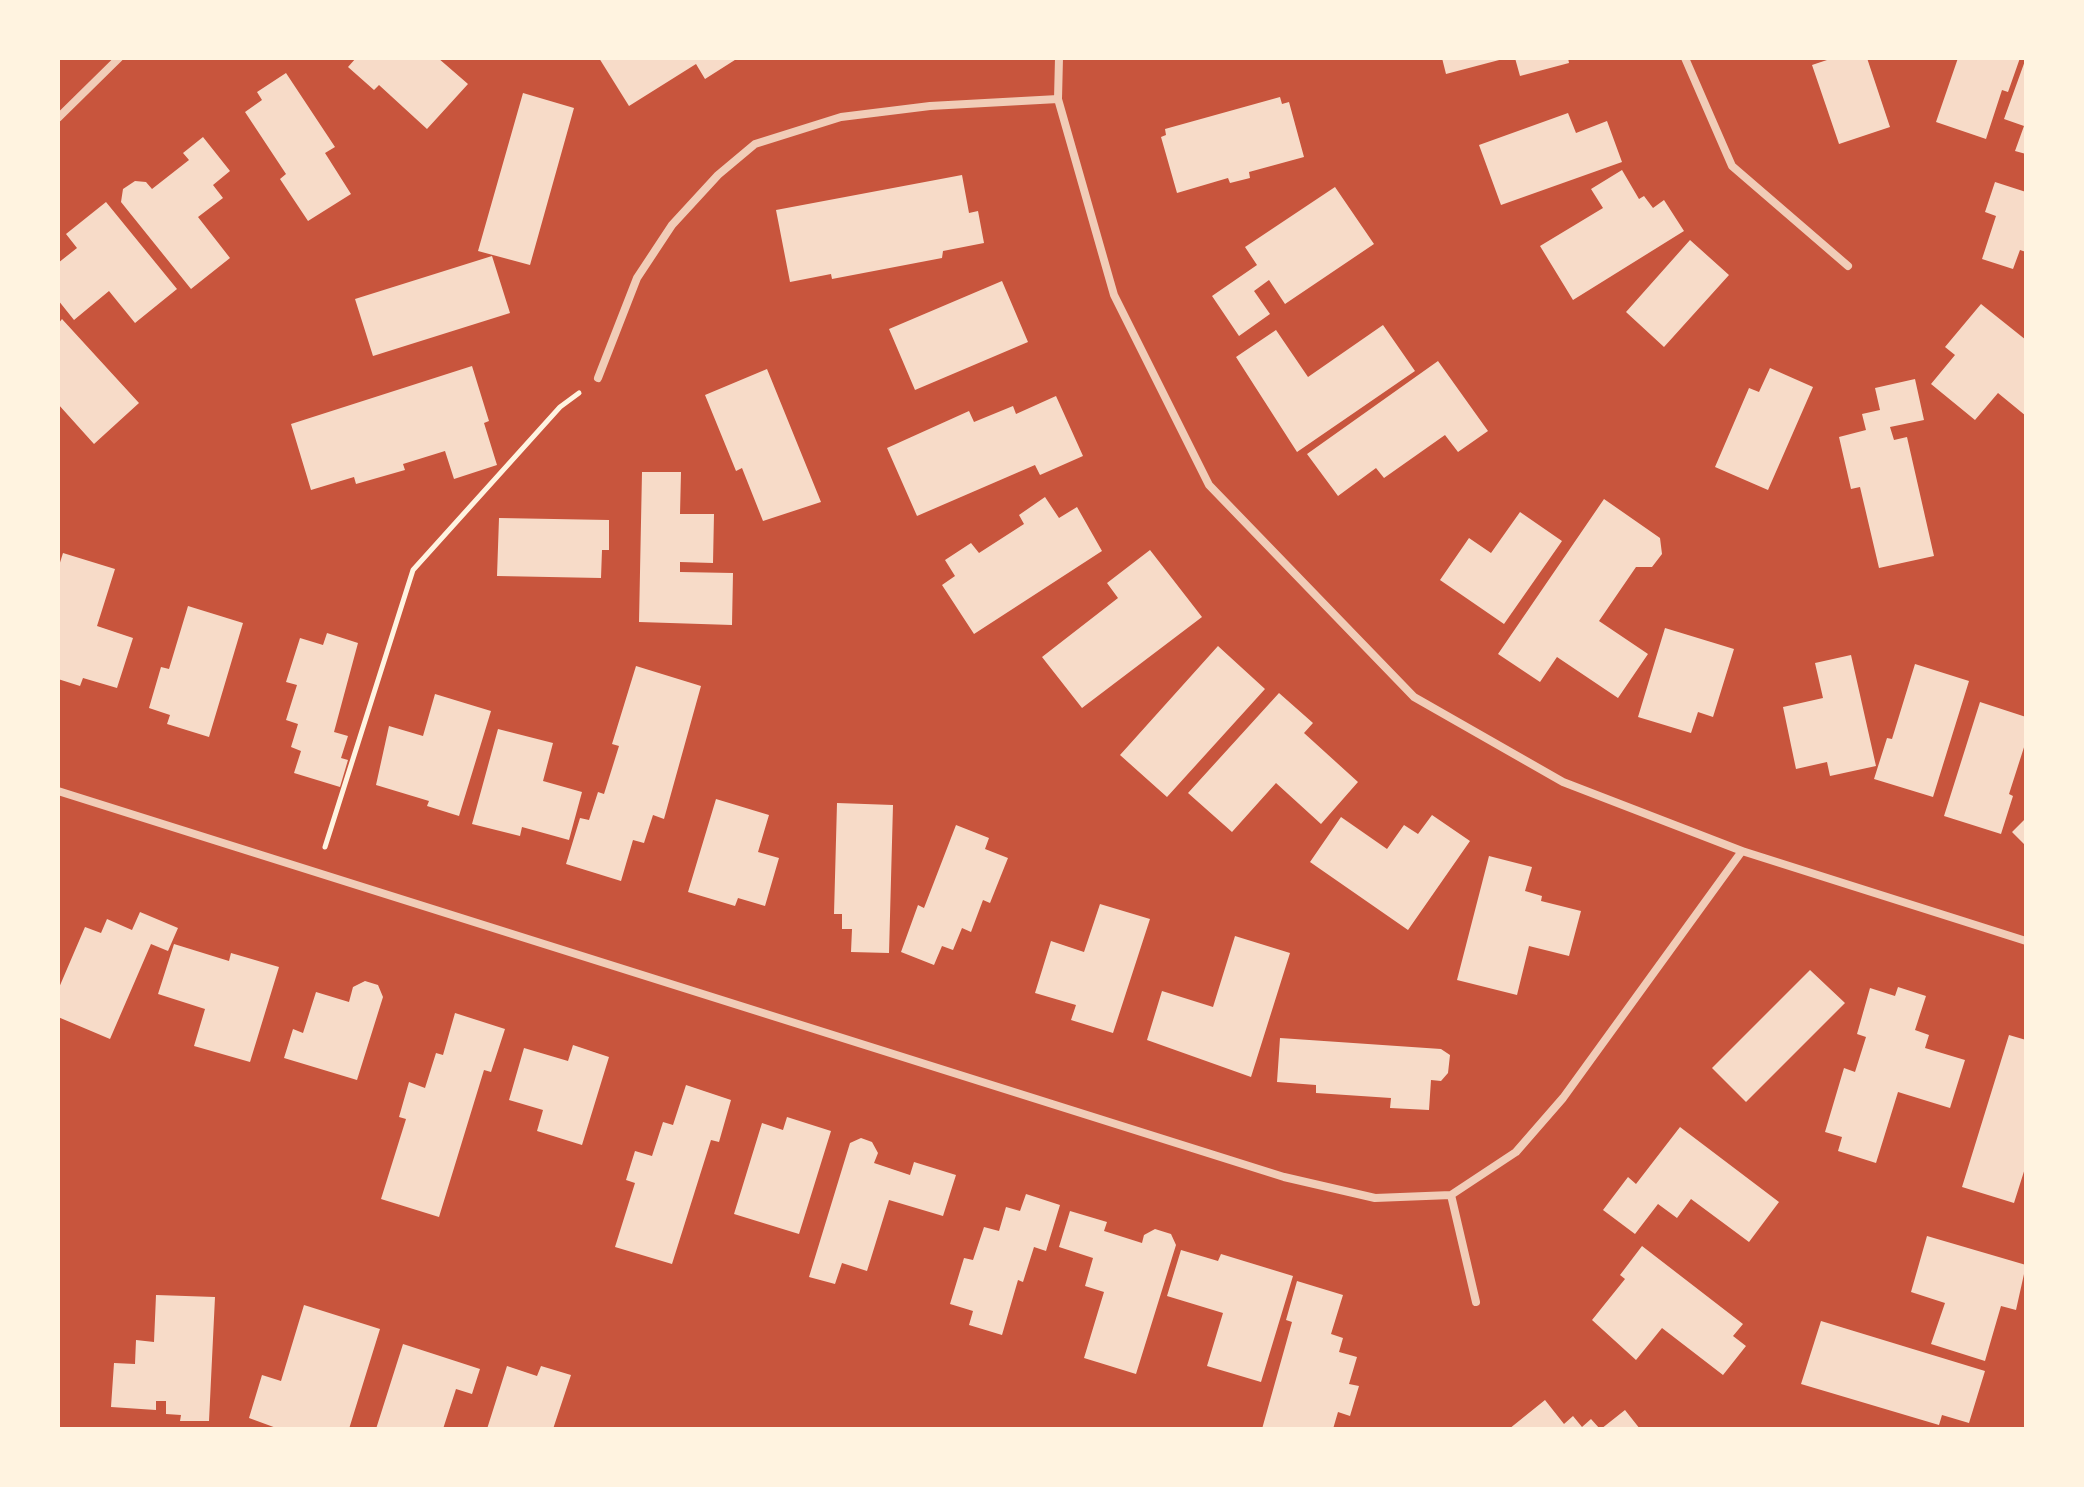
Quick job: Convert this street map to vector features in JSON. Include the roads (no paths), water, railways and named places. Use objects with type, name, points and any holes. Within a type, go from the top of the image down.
[{"type":"street","points":[[58,118],[119,58]]},
{"type":"street","points":[[1059,58],[1058,99],[1114,295],[1209,485],[1414,697],[1563,782],[1742,851],[2026,941]]},
{"type":"street","points":[[1685,58],[1732,166],[1848,266]]},
{"type":"street","points":[[598,378],[637,278],[672,225],[718,175],[755,144],[841,117],[930,106],[1058,99]]},
{"type":"street","points":[[58,791],[1284,1177],[1375,1198],[1451,1195],[1516,1152],[1563,1098],[1742,851]]},
{"type":"street","points":[[1451,1195],[1476,1302]]}]
